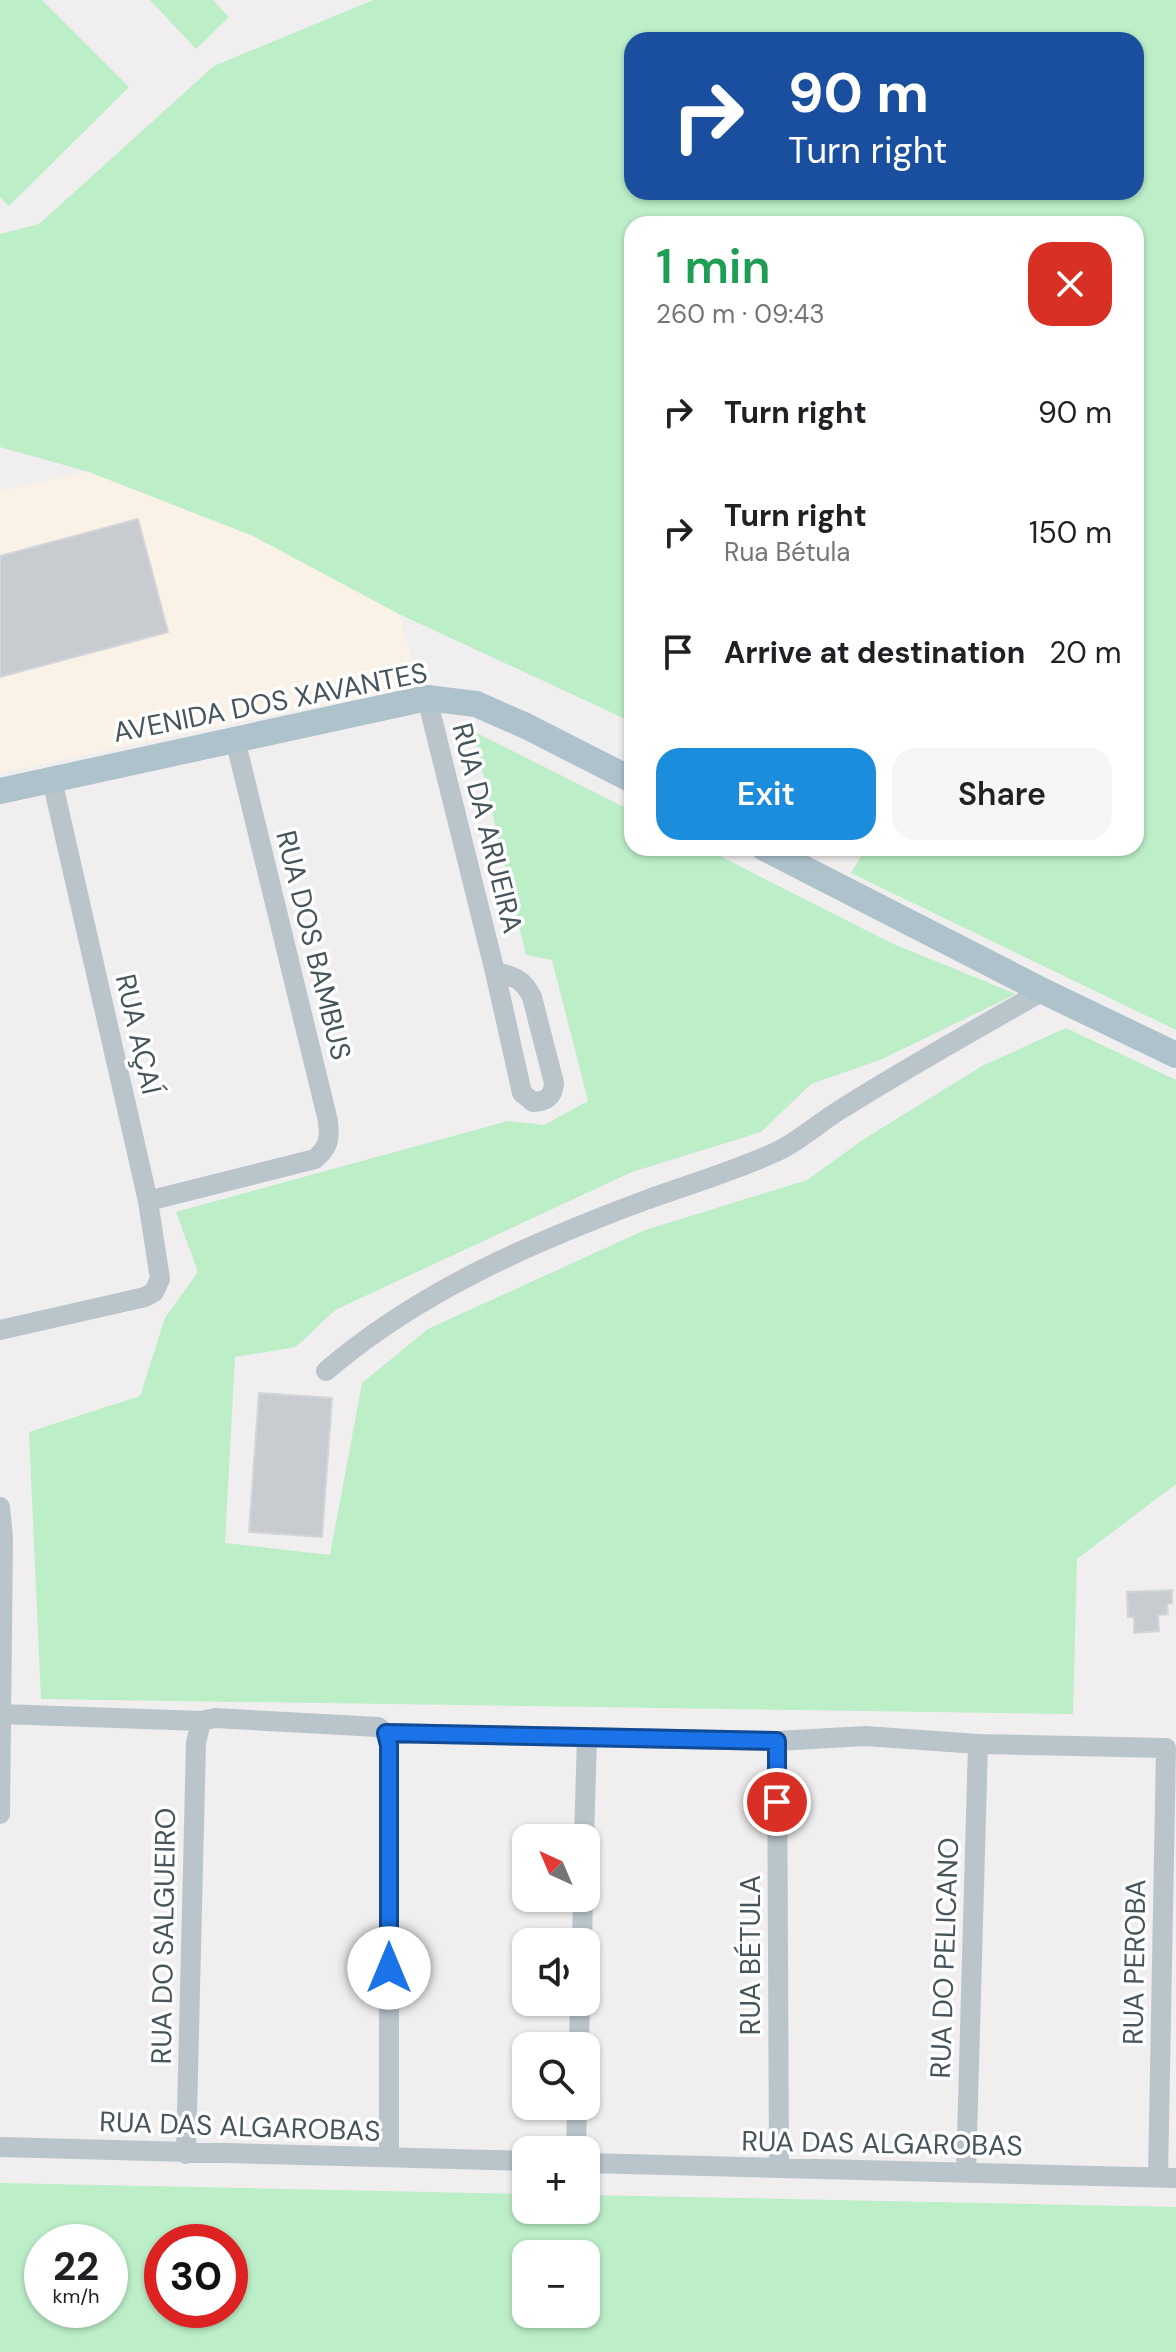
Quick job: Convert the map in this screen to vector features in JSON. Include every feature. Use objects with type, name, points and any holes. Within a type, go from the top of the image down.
[{"type":"main road","name":"AVENIDA DOS XAVANTES","points":[[0,791],[427,698],[476,704],[624,776]]},
{"type":"main road","points":[[780,856],[1043,991],[1176,1055]]},
{"type":"street","name":"RUA DA ARUEIRA","points":[[427,698],[522,1093],[533,1102],[549,1099],[554,1092],[554,1083],[532,997],[517,977],[495,972]]},
{"type":"street","name":"RUA DOS BAMBUS","points":[[148,1201],[315,1159],[326,1149],[330,1139],[235,739]]},
{"type":"street","name":"RUA AÇAÍ","points":[[0,1330],[145,1297],[154,1292],[160,1279],[148,1201],[52,780]]},
{"type":"street","points":[[326,1371],[402,1313],[494,1263],[646,1200],[781,1150],[841,1109],[1043,991]]},
{"type":"street","points":[[0,1507],[3,1538],[0,1814]]},
{"type":"street","points":[[2,1714],[201,1721],[215,1718],[382,1730],[587,1738],[777,1741],[865,1736],[978,1744]]},
{"type":"street","name":"RUA DO SALGUEIRO","points":[[186,2154],[196,1743],[201,1721]]},
{"type":"street","points":[[382,1730],[389,1745],[389,2158]]},
{"type":"street","points":[[584,1824],[587,1738]]},
{"type":"street","name":"RUA BÉTULA","points":[[777,1741],[779,2168]]},
{"type":"street","name":"RUA PEROBA","points":[[978,1744],[1166,1748],[1167,2178]]},
{"type":"street","name":"RUA DO PELICANO","points":[[966,2173],[978,1744]]},
{"type":"street","name":"RUA DAS ALGAROBAS","points":[[0,2147],[512,2161]]},
{"type":"street","name":"RUA DAS ALGAROBAS","points":[[600,2163],[1167,2178]]},
{"type":"shaded area","points":[[89,472],[253,536],[399,614],[419,688],[296,710],[0,773],[0,491]]},
{"type":"green space","points":[[0,0],[42,0],[129,87],[9,206],[0,197]]},
{"type":"green space","points":[[150,0],[213,0],[229,17],[196,49]]},
{"type":"green space","points":[[373,0],[1176,0],[1176,1030],[851,873],[861,856],[1144,856],[1144,216],[624,216],[624,718],[399,614],[253,536],[89,472],[0,447],[0,234],[39,224],[214,66]]},
{"type":"green space","points":[[473,731],[624,807],[624,856],[720,856],[891,943],[1016,994],[880,1060],[811,1084],[761,1132],[632,1172],[335,1310],[296,1347],[235,1357],[225,1543],[330,1555],[362,1383],[428,1329],[645,1230],[807,1180],[864,1139],[982,1066],[1066,1028],[1176,1080],[1176,1484],[1077,1559],[1073,1714],[41,1699],[29,1432],[140,1396],[165,1318],[198,1272],[176,1212],[508,1121],[544,1125],[588,1101],[552,960],[526,955]]},
{"type":"green space","points":[[0,2183],[512,2194],[512,2224],[600,2224],[600,2195],[1176,2207],[1176,2352],[0,2352]]},
{"type":"building","points":[[138,519],[168,632],[0,677],[0,556]]},
{"type":"building","points":[[259,1393],[332,1398],[322,1537],[249,1532]]},
{"type":"building","points":[[1172,1590],[1172,1603],[1167,1604],[1168,1614],[1158,1615],[1159,1631],[1134,1633],[1134,1617],[1128,1617],[1127,1592]]},
{"type":"route","points":[[389,1968],[389,1745],[386,1733],[777,1741],[777,1802]]}]
